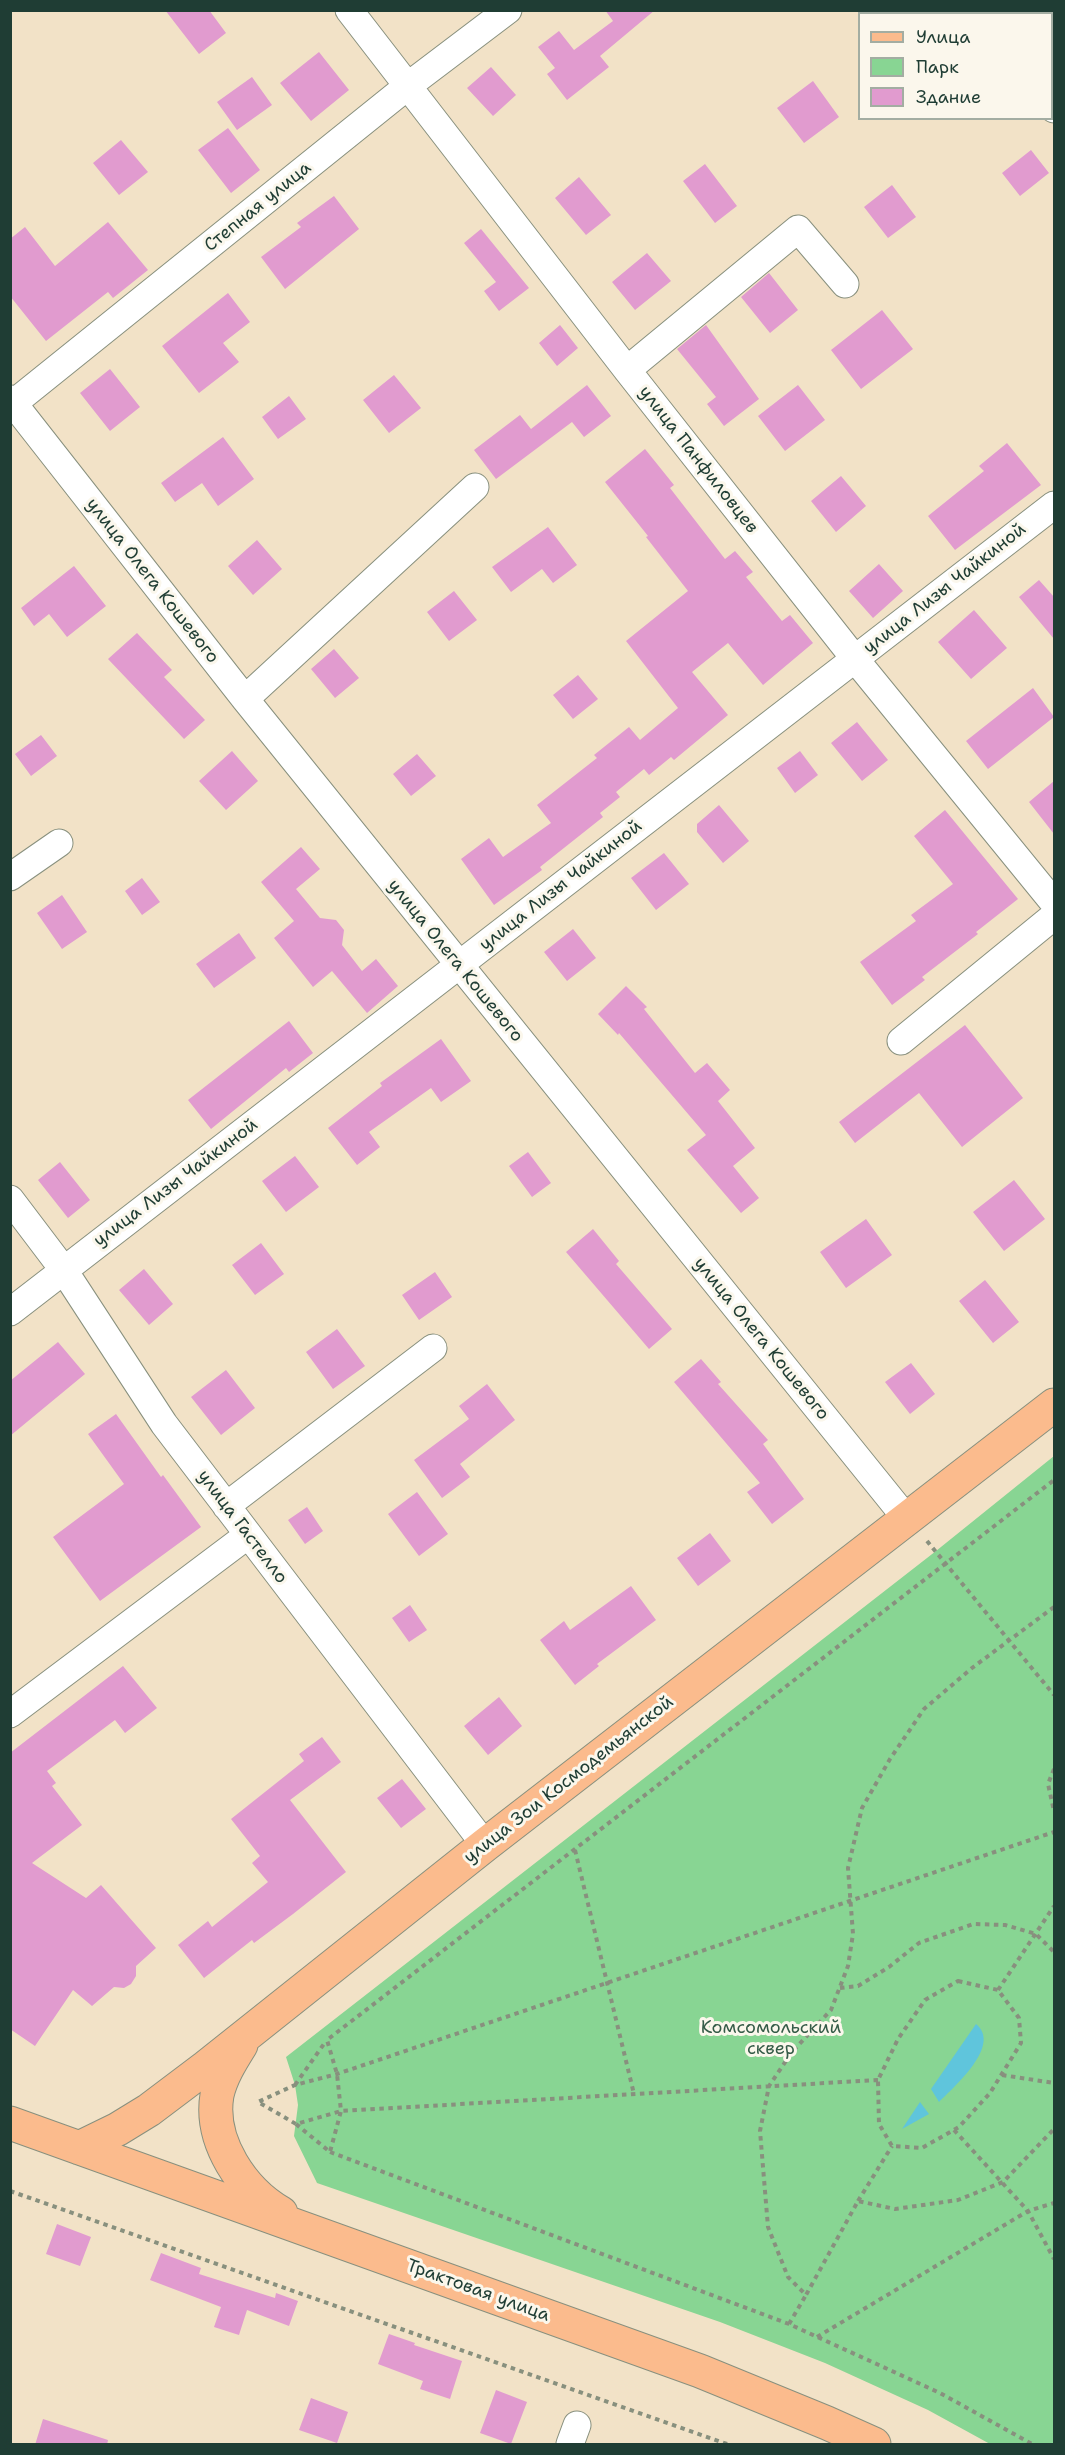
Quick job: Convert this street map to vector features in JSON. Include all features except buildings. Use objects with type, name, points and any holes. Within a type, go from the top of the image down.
[{"type":"main road","name":"улица Зои Космодемьянской","points":[[79,2148],[118,2129],[148,2110],[485,1845],[1054,1405]]},
{"type":"main road","points":[[252,2028],[222,2078],[217,2098],[221,2139],[239,2174],[254,2192],[271,2207],[311,2231]]},
{"type":"main road","name":"Трактовая улица","points":[[10,2123],[700,2372],[796,2410],[874,2445]]},
{"type":"street","name":"улица Панфиловцев","points":[[349,10],[627,370],[855,659],[1054,903]]},
{"type":"street","name":"Степная улица","points":[[12,403],[409,85],[508,10]]},
{"type":"street","points":[[627,370],[798,229],[844,284]]},
{"type":"street","name":"улица Олега Кошевого","points":[[12,403],[458,966],[906,1518]]},
{"type":"street","points":[[245,699],[475,487]]},
{"type":"street","name":"улица Лизы Чайкиной","points":[[10,1312],[1054,505]]},
{"type":"street","points":[[10,877],[59,843]]},
{"type":"street","points":[[901,1041],[1054,915]]},
{"type":"street","name":"улица Гастелло","points":[[10,1199],[63,1269],[164,1424],[485,1845]]},
{"type":"street","points":[[226,1506],[433,1348]]},
{"type":"street","points":[[10,1714],[248,1535]]},
{"type":"path","points":[[295,2085],[327,2040],[1054,1480]]},
{"type":"path","points":[[906,1518],[947,1564],[1054,1695]]},
{"type":"path","points":[[806,2295],[788,2277],[768,2226],[760,2131],[769,2086],[792,2052],[831,2010],[848,1966],[853,1934],[848,1868],[862,1808],[890,1759],[924,1709],[972,1668],[1054,1607]]},
{"type":"path","points":[[1054,1769],[1048,1784],[1054,1810]]},
{"type":"path","points":[[1032,2445],[940,2393],[789,2325],[330,2152],[296,2124],[258,2102],[295,2085],[337,2074],[1054,1832]]},
{"type":"path","points":[[575,1850],[634,2094]]},
{"type":"path","points":[[999,1990],[1054,1906]]},
{"type":"path","points":[[840,1988],[858,1986],[919,1944],[973,1924],[1005,1925],[1036,1934],[1054,1952]]},
{"type":"path","points":[[958,1981],[999,1990],[1019,2018],[1021,2043],[990,2093],[954,2130],[922,2148],[892,2146],[879,2124],[879,2080],[898,2039],[925,2000],[958,1981]]},
{"type":"path","points":[[327,2040],[337,2074],[341,2111],[330,2152]]},
{"type":"path","points":[[1002,2075],[1054,2083]]},
{"type":"path","points":[[296,2124],[341,2111],[879,2080]]},
{"type":"path","points":[[858,2201],[895,2209],[958,2200],[1003,2182],[1054,2129]]},
{"type":"path","points":[[954,2130],[1028,2211],[1054,2259]]},
{"type":"path","points":[[789,2325],[858,2201],[892,2146]]},
{"type":"path","points":[[10,2191],[727,2445]]},
{"type":"path","points":[[817,2337],[1028,2211],[1054,2203]]},
{"type":"green space","name":"Комсомольский сквер","points":[[1054,1456],[1054,2444],[990,2444],[928,2410],[825,2363],[720,2322],[317,2183],[294,2136],[298,2105],[295,2085],[286,2057],[936,1551]]},
{"type":"water","points":[[976,2024],[983,2033],[980,2054],[965,2076],[939,2102],[931,2089]]},
{"type":"water","points":[[920,2102],[929,2114],[902,2129]]}]
